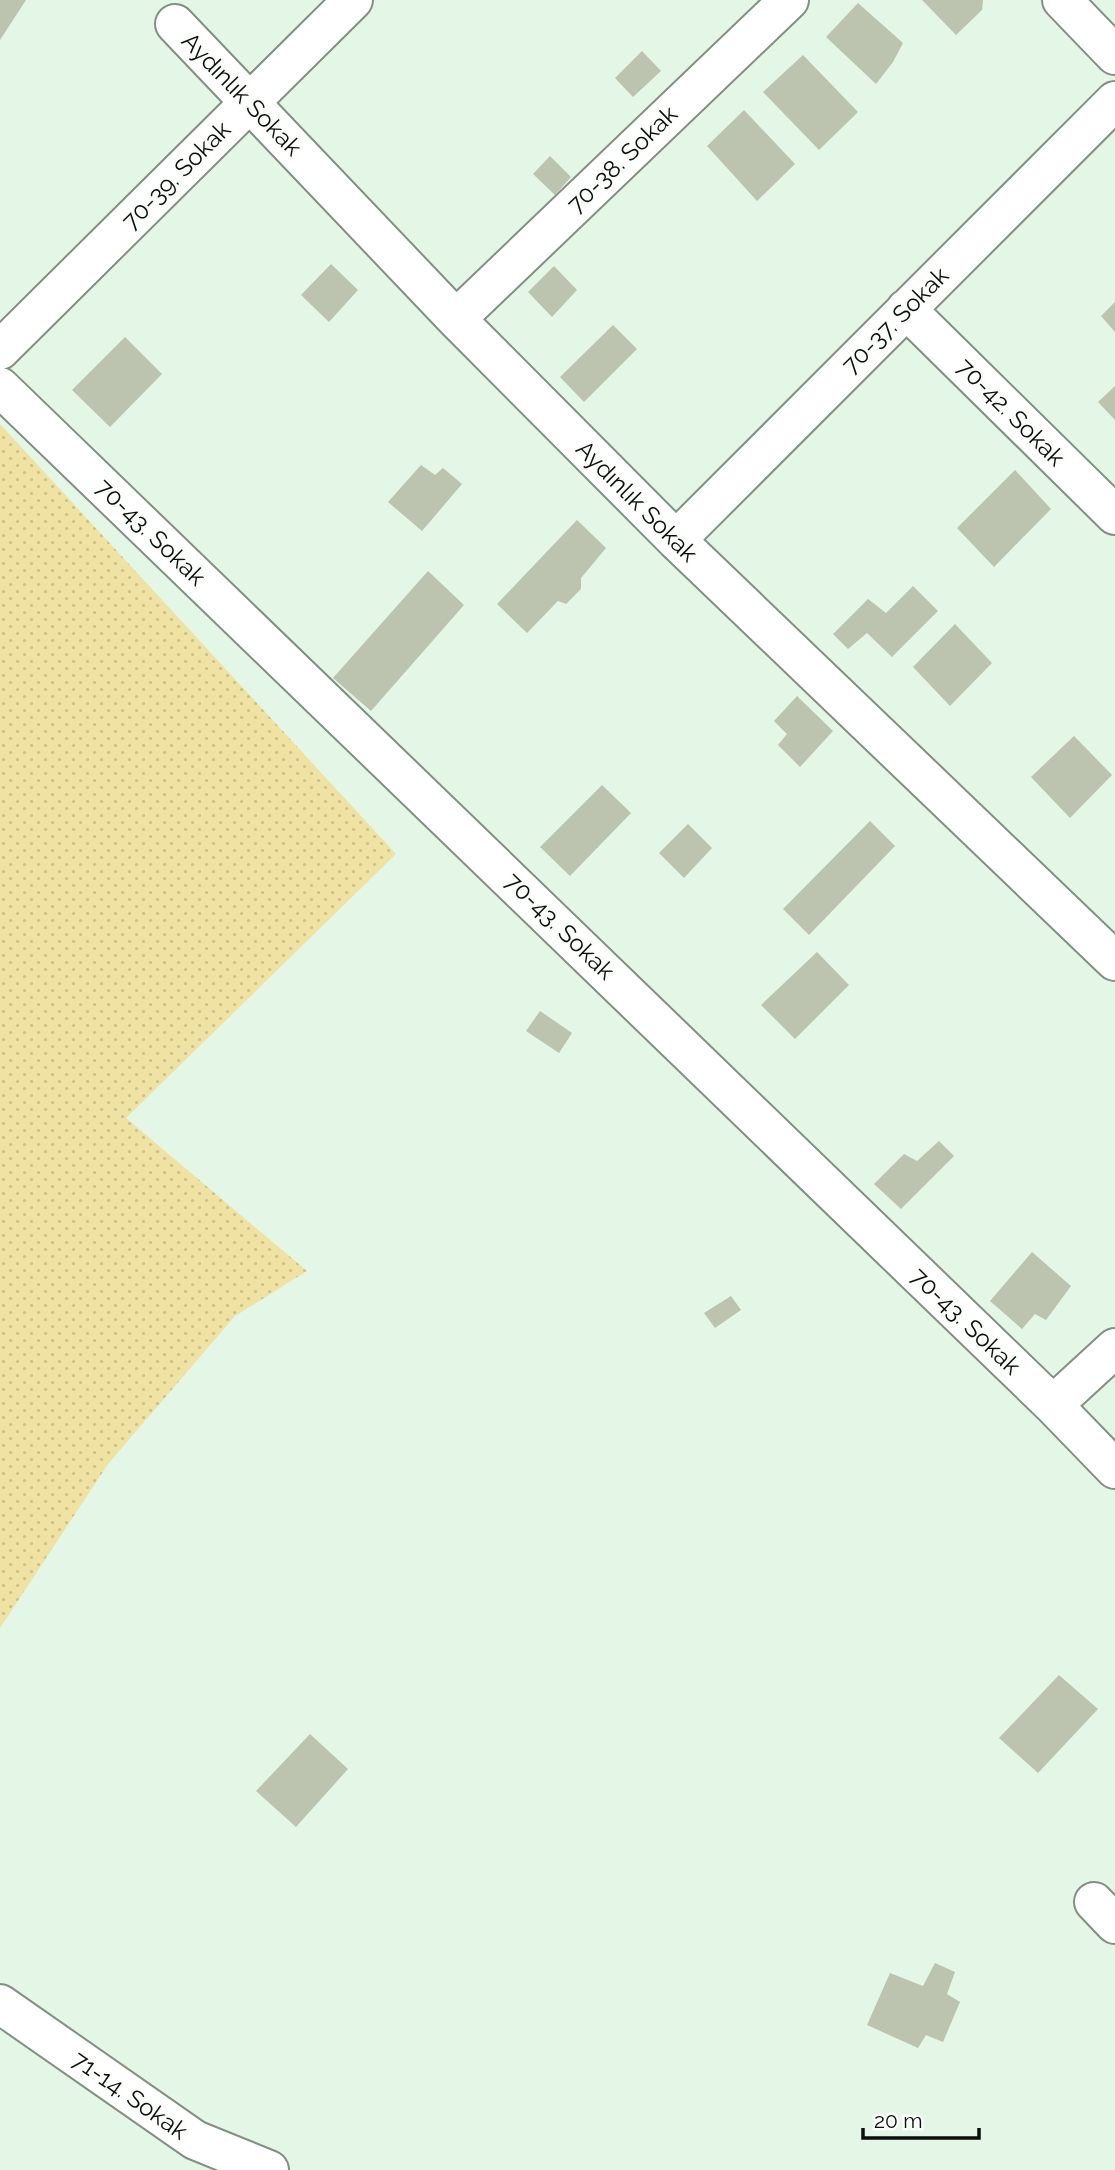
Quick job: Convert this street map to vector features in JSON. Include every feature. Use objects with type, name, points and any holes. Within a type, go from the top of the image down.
[{"type":"street","name":"70-39. Sokak","points":[[0,350],[353,0]]},
{"type":"street","name":"70-38. Sokak","points":[[456,318],[789,0]]},
{"type":"street","points":[[1062,0],[1115,55]]},
{"type":"street","name":"Aydınlık Sokak","points":[[175,24],[456,318],[676,540],[1107,938]]},
{"type":"street","name":"70-37. Sokak","points":[[676,540],[1115,101]]},
{"type":"street","name":"70-42. Sokak","points":[[906,309],[1115,515]]},
{"type":"street","name":"70-43. Sokak","points":[[0,387],[1053,1405],[1115,1469]]},
{"type":"street","points":[[1053,1405],[1115,1348]]},
{"type":"street","name":"71-14. Sokak","points":[[0,2004],[195,2140],[269,2170]]},
{"type":"shaded area","points":[[0,424],[396,854],[126,1118],[307,1271],[235,1316],[108,1464],[0,1628]]},
{"type":"building","points":[[0,0],[26,0],[0,40]]},
{"type":"building","points":[[922,0],[983,0],[982,10],[956,35]]},
{"type":"building","points":[[858,3],[903,43],[876,84],[826,37]]},
{"type":"building","points":[[642,51],[661,71],[633,97],[615,78]]},
{"type":"building","points":[[803,55],[858,112],[819,150],[763,92]]},
{"type":"building","points":[[744,110],[795,164],[757,201],[707,146]]},
{"type":"building","points":[[550,156],[571,177],[555,195],[533,174]]},
{"type":"building","points":[[331,264],[358,290],[329,322],[301,295]]},
{"type":"building","points":[[554,266],[577,290],[552,317],[528,292]]},
{"type":"building","points":[[1115,302],[1115,332],[1101,316]]},
{"type":"building","points":[[613,325],[637,349],[584,402],[560,377]]},
{"type":"building","points":[[125,337],[162,374],[110,427],[72,390]]},
{"type":"building","points":[[1115,386],[1115,420],[1098,402]]},
{"type":"building","points":[[421,465],[435,475],[443,468],[462,484],[422,531],[388,502]]},
{"type":"building","points":[[1015,470],[1051,509],[994,567],[957,528]]},
{"type":"building","points":[[577,520],[606,548],[581,578],[581,589],[566,604],[558,601],[527,633],[497,604]]},
{"type":"building","points":[[428,571],[464,605],[371,711],[333,678]]},
{"type":"building","points":[[913,586],[938,611],[892,657],[867,633],[848,649],[833,634],[868,599],[886,613]]},
{"type":"building","points":[[955,624],[992,663],[950,706],[913,667]]},
{"type":"building","points":[[797,696],[833,731],[800,767],[778,745],[787,734],[774,721]]},
{"type":"building","points":[[1074,736],[1112,775],[1070,818],[1031,777]]},
{"type":"building","points":[[602,785],[631,813],[570,876],[540,847]]},
{"type":"building","points":[[870,821],[895,846],[809,935],[783,909]]},
{"type":"building","points":[[688,824],[712,848],[684,878],[659,853]]},
{"type":"building","points":[[817,952],[849,985],[795,1039],[761,1005]]},
{"type":"building","points":[[540,1011],[572,1033],[559,1053],[526,1031]]},
{"type":"building","points":[[939,1141],[954,1156],[901,1209],[874,1184],[904,1154],[917,1161]]},
{"type":"building","points":[[1032,1252],[1071,1286],[1046,1320],[1035,1314],[1022,1329],[990,1301]]},
{"type":"building","points":[[731,1296],[741,1310],[715,1328],[704,1313]]},
{"type":"building","points":[[1059,1675],[1098,1709],[1038,1773],[999,1738]]},
{"type":"building","points":[[310,1734],[348,1769],[296,1827],[256,1791]]},
{"type":"building","points":[[935,1963],[955,1972],[947,1994],[960,2002],[943,2042],[926,2035],[918,2048],[867,2025],[890,1973],[923,1986]]}]
